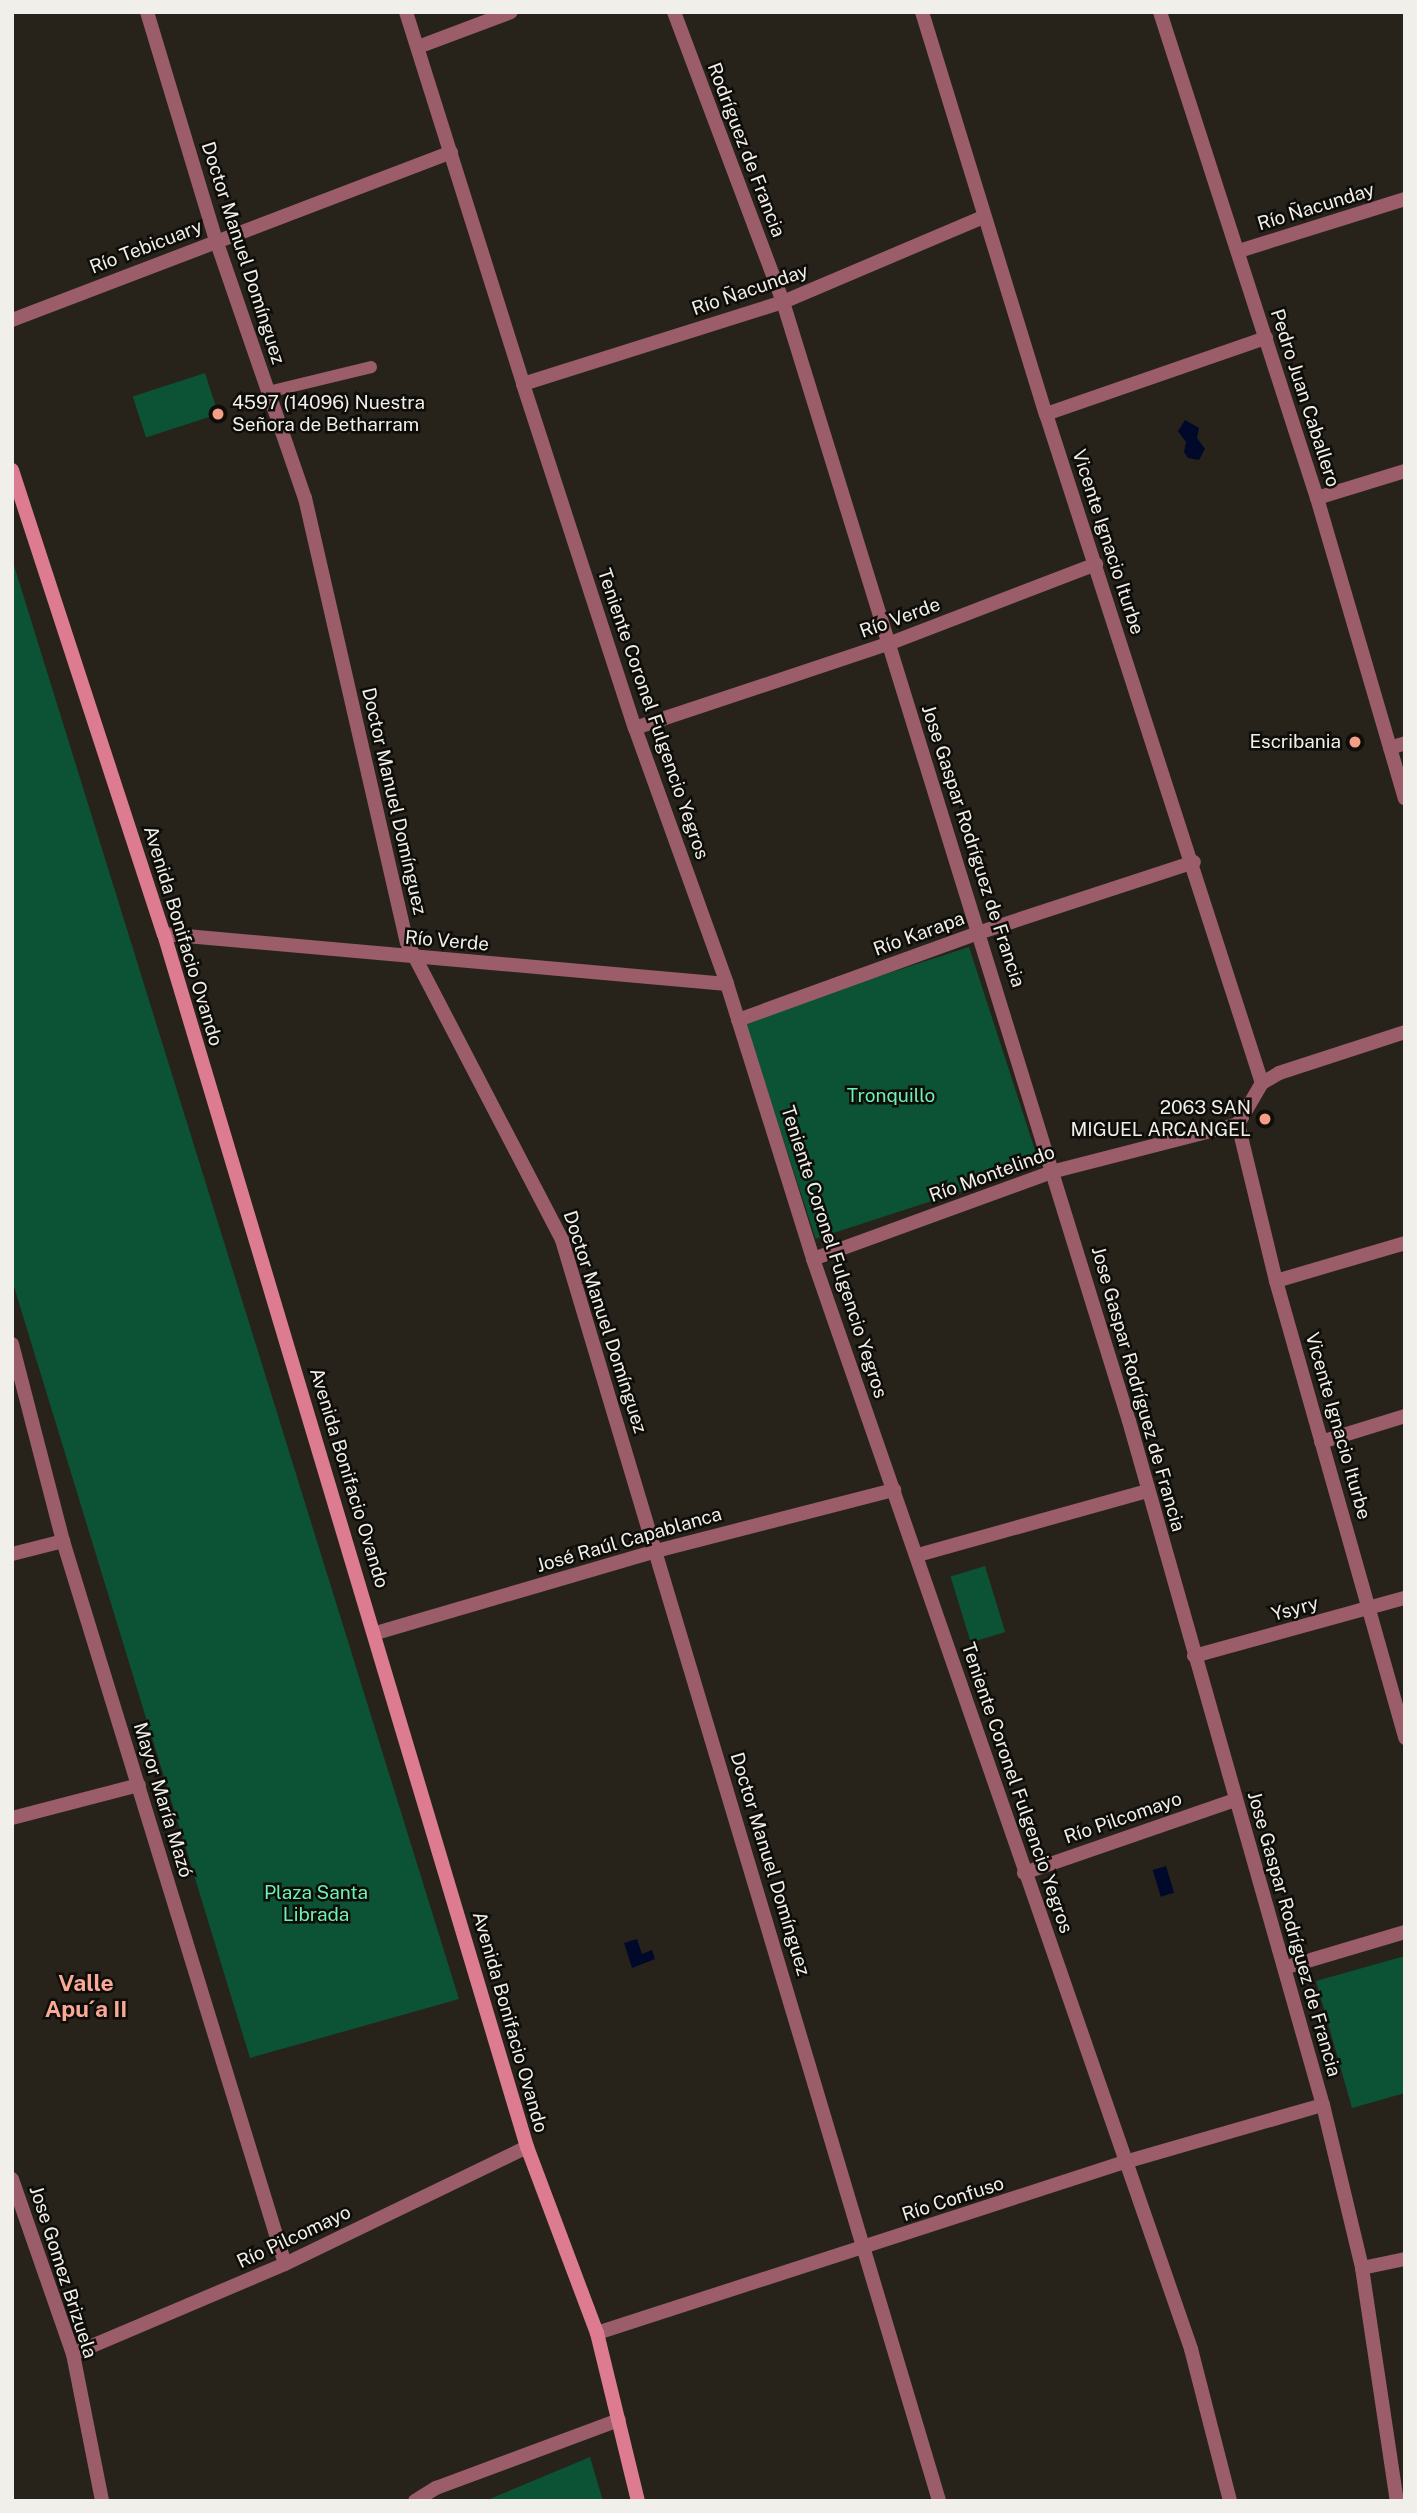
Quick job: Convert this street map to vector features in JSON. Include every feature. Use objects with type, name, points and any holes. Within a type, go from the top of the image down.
[{"type":"main road","name":"Avenida Bonifacio Ovando","points":[[12,470],[164,934],[376,1633],[527,2147],[597,2333],[638,2501]]},
{"type":"street","name":"Doctor Manuel Domínguez","points":[[147,12],[216,240],[305,498],[405,934],[415,958],[553,1217],[656,1551],[939,2501]]},
{"type":"street","name":"Teniente Coronel Fulgencio Yegros","points":[[407,12],[523,384],[635,728],[727,984],[813,1259],[918,1555],[1024,1872],[1191,2349],[1230,2501]]},
{"type":"street","points":[[418,47],[511,12]]},
{"type":"street","name":"Rodríguez de Francia","points":[[674,12],[783,302]]},
{"type":"street","name":"Vicente Ignacio Iturbe","points":[[922,12],[983,217],[1194,862],[1262,1083]]},
{"type":"street","name":"Pedro Juan Caballero","points":[[1160,12],[1317,498],[1405,798]]},
{"type":"street","name":"Río Tebicuary","points":[[12,320],[451,152]]},
{"type":"street","name":"Río Ñacunday","points":[[1239,251],[1405,199]]},
{"type":"street","name":"Río Ñacunday","points":[[523,384],[783,302],[983,217]]},
{"type":"street","name":"Jose Gaspar Rodríguez de Francia","points":[[783,302],[1055,1171],[1235,1800],[1287,1967],[1362,2268],[1397,2501]]},
{"type":"street","points":[[1046,414],[1266,338]]},
{"type":"street","points":[[1317,498],[1405,471]]},
{"type":"street","name":"Río Verde","points":[[635,728],[888,644],[1096,564]]},
{"type":"street","points":[[1390,748],[1405,743]]},
{"type":"street","name":"Río Karapa","points":[[738,1020],[981,932],[1194,862]]},
{"type":"street","name":"Río Verde","points":[[164,934],[727,984]]},
{"type":"street","points":[[1238,1124],[1262,1083],[1296,1064],[1405,1032]]},
{"type":"street","name":"Vicente Ignacio Iturbe","points":[[1238,1124],[1276,1281],[1372,1609],[1405,1738]]},
{"type":"street","name":"Río Montelindo","points":[[813,1259],[1055,1171],[1238,1124]]},
{"type":"street","points":[[1276,1281],[1405,1243]]},
{"type":"street","name":"Mayor María Mazó","points":[[12,1345],[63,1541],[285,2264]]},
{"type":"street","points":[[1321,1442],[1405,1416]]},
{"type":"street","name":"José Raúl Capablanca","points":[[376,1633],[656,1551],[894,1490]]},
{"type":"street","points":[[918,1555],[1147,1491]]},
{"type":"street","points":[[12,1554],[63,1541]]},
{"type":"street","name":"Ysyry","points":[[1194,1656],[1405,1598]]},
{"type":"street","points":[[12,1818],[139,1785]]},
{"type":"street","name":"Río Pilcomayo","points":[[1024,1872],[1235,1800]]},
{"type":"street","points":[[1287,1967],[1405,1932]]},
{"type":"street","name":"Río Confuso","points":[[597,2333],[864,2249],[1125,2162],[1323,2105]]},
{"type":"street","name":"Río Pilcomayo","points":[[73,2354],[285,2264],[527,2147]]},
{"type":"street","name":"Jose Gomez Brizuela","points":[[12,2179],[73,2354],[102,2501]]},
{"type":"street","points":[[1362,2268],[1405,2259]]},
{"type":"street","points":[[415,2501],[436,2488],[619,2420]]},
{"type":"lane","points":[[268,392],[371,367]]},
{"type":"green space","points":[[205,373],[218,414],[146,437],[133,396]]},
{"type":"green space","name":"Plaza Santa Librada","points":[[12,559],[459,1999],[250,2058],[12,1280]]},
{"type":"green space","name":"Tronquillo","points":[[969,947],[1040,1166],[816,1239],[745,1020]]},
{"type":"green space","points":[[985,1566],[1005,1632],[971,1643],[951,1577]]},
{"type":"green space","points":[[1405,1956],[1405,2093],[1352,2108],[1316,1981]]},
{"type":"green space","points":[[590,2457],[603,2501],[485,2501]]},
{"type":"water","points":[[1185,420],[1199,428],[1197,438],[1205,449],[1199,460],[1188,458],[1184,452],[1186,442],[1178,431]]},
{"type":"water","points":[[1166,1866],[1174,1893],[1161,1897],[1153,1870]]},
{"type":"water","points":[[637,1939],[642,1954],[652,1950],[655,1959],[632,1968],[624,1943]]},
{"type":"place","name":"4597 (14096) Nuestra Señora de Betharram","points":[[218,414]]},
{"type":"place","name":"Escribania","points":[[1355,742]]},
{"type":"place","name":"2063 SAN MIGUEL ARCANGEL","points":[[1265,1119]]},
{"type":"district","name":"Valle Apu´a II","points":[[86,1996]]}]
